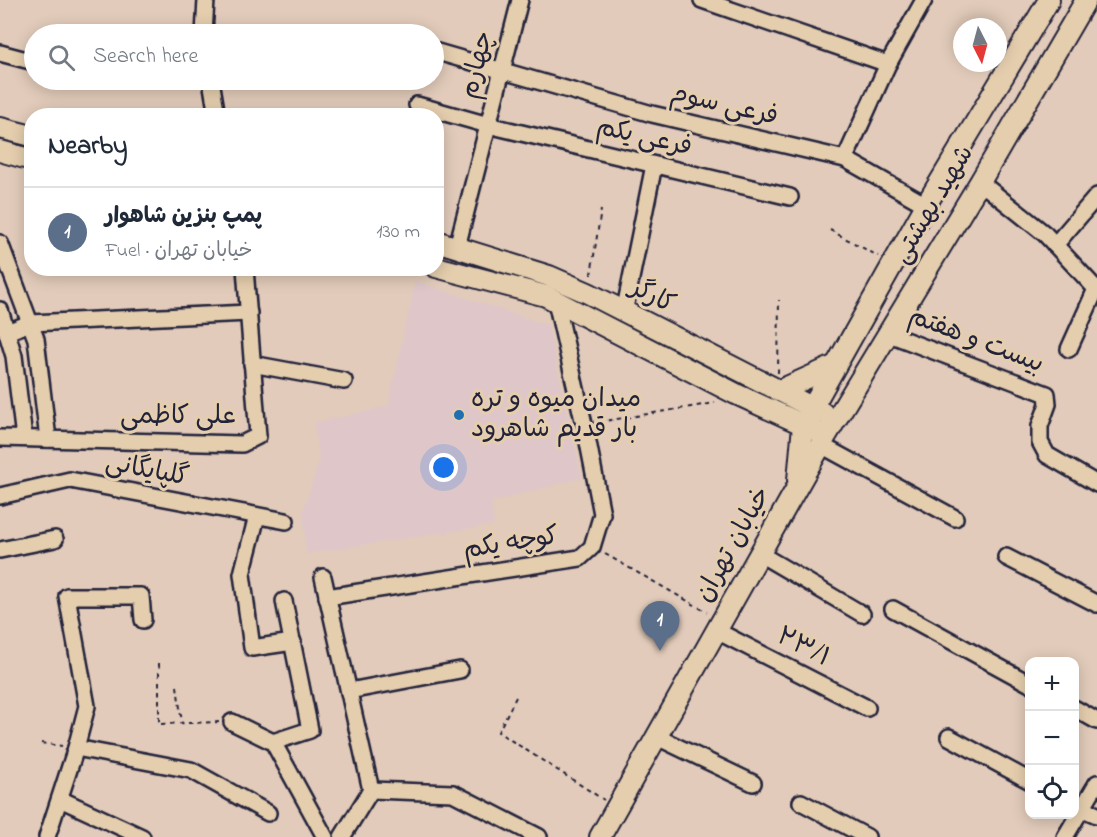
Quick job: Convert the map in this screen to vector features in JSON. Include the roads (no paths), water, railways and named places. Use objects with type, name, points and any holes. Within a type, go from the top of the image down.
[{"type":"main road","name":"شهید بهشتی","points":[[808,416],[926,205],[1049,0]]},
{"type":"main road","name":"شهید بهشتی","points":[[828,433],[980,182],[1086,0]]},
{"type":"main road","points":[[0,128],[24,134]]},
{"type":"main road","points":[[0,151],[24,158]]},
{"type":"main road","name":"کارگر","points":[[444,243],[549,276],[588,293],[778,391],[828,433]]},
{"type":"main road","name":"کارگر","points":[[444,269],[546,296],[744,398],[808,416]]},
{"type":"main road","points":[[778,391],[834,366]]},
{"type":"main road","points":[[797,488],[808,416]]},
{"type":"main road","name":"خیابان تهران","points":[[600,837],[828,433]]},
{"type":"street","points":[[205,24],[206,0]]},
{"type":"street","name":"چهارم","points":[[458,247],[520,0]]},
{"type":"street","points":[[702,0],[888,64]]},
{"type":"street","points":[[845,159],[888,64],[924,0]]},
{"type":"street","points":[[0,53],[24,59]]},
{"type":"street","name":"فرعی سوم","points":[[444,54],[652,114],[845,159],[926,205]]},
{"type":"street","points":[[213,90],[216,108]]},
{"type":"street","name":"فرعی یکم","points":[[417,105],[428,108]]},
{"type":"street","name":"فرعی یکم","points":[[444,113],[790,197]]},
{"type":"street","points":[[624,313],[654,165]]},
{"type":"street","points":[[980,182],[1045,234],[1097,289],[1069,349]]},
{"type":"street","points":[[1055,245],[1097,196]]},
{"type":"street","points":[[0,243],[36,339],[48,439]]},
{"type":"street","name":"علی کاظمی","points":[[0,438],[242,444],[258,436],[246,276]]},
{"type":"street","name":"کوچه یکم","points":[[327,597],[580,558],[592,547],[602,514],[556,301]]},
{"type":"street","points":[[0,310],[14,356],[24,438]]},
{"type":"street","points":[[7,332],[30,323],[249,313]]},
{"type":"street","name":"بیست و هفتم","points":[[889,334],[1047,394],[1048,405],[1040,426],[1040,442],[1047,455],[1097,484]]},
{"type":"street","points":[[252,364],[344,381]]},
{"type":"street","points":[[828,433],[955,518]]},
{"type":"street","name":"گلپایگانی","points":[[0,496],[70,480],[286,521]]},
{"type":"street","points":[[257,516],[242,574],[252,648],[293,642]]},
{"type":"street","points":[[0,550],[55,539]]},
{"type":"street","points":[[759,554],[862,614]]},
{"type":"street","points":[[1006,556],[1097,604]]},
{"type":"street","points":[[323,577],[371,790],[342,837]]},
{"type":"street","points":[[48,834],[87,706],[67,596],[141,596],[143,620]]},
{"type":"street","points":[[273,741],[310,730],[284,601]]},
{"type":"street","points":[[893,609],[1025,682]]},
{"type":"street","name":"۲۳/۱","points":[[720,626],[867,708]]},
{"type":"street","points":[[349,691],[460,670]]},
{"type":"street","points":[[1079,711],[1097,721]]},
{"type":"street","points":[[232,722],[273,741],[326,837]]},
{"type":"street","points":[[657,737],[753,783]]},
{"type":"street","points":[[950,737],[1025,779]]},
{"type":"street","points":[[76,748],[192,770],[268,813]]},
{"type":"street","points":[[1079,806],[1097,783]]},
{"type":"street","points":[[371,790],[453,793],[539,837]]},
{"type":"street","points":[[60,799],[142,837]]},
{"type":"street","points":[[801,802],[867,837]]},
{"type":"street","points":[[1079,807],[1097,815]]},
{"type":"street","points":[[1065,837],[1073,819]]},
{"type":"place","name":"میدان میوه و تره بار قدیم شاهرود","points":[[459,415]]},
{"type":"place","name":"پمپ بنزین شاهوار","points":[[660,651]]}]
